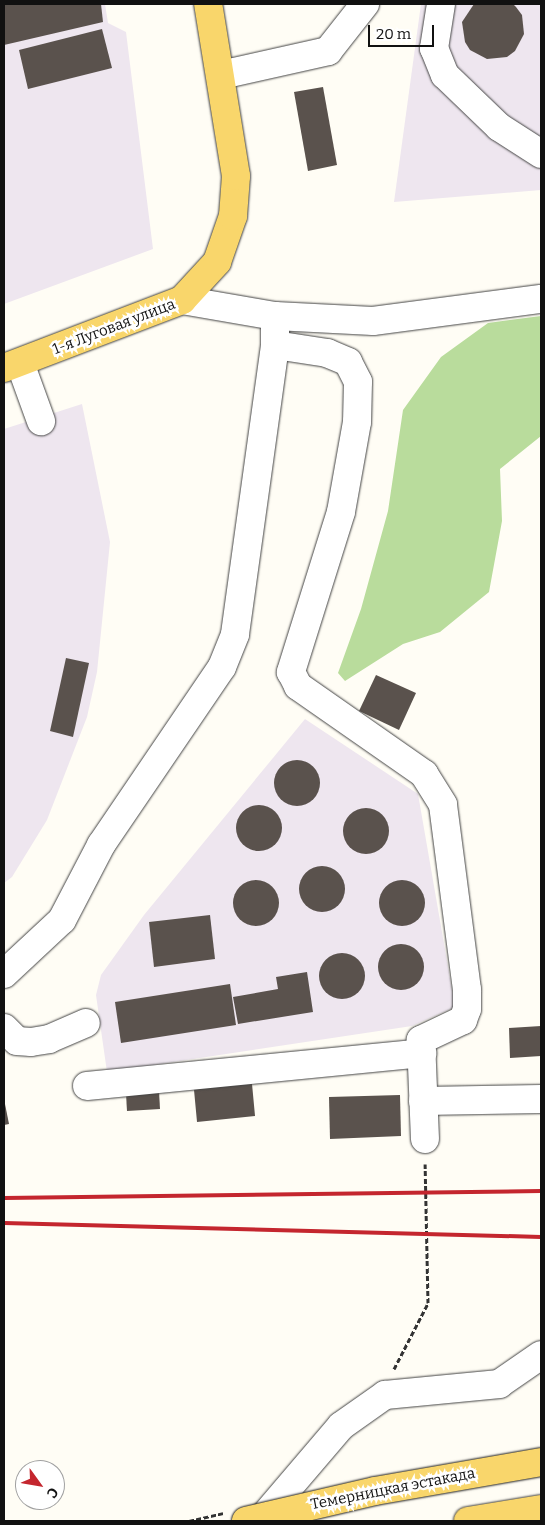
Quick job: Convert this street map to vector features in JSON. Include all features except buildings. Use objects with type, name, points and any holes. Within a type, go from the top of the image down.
[{"type":"main road","name":"1-я Луговая улица","points":[[12,365],[182,300],[217,262],[233,216],[236,176],[208,4]]},
{"type":"main road","name":"Темерницкая эстакада","points":[[246,1521],[375,1491],[541,1462]]},
{"type":"main road","points":[[468,1521],[541,1509]]},
{"type":"street","points":[[220,75],[328,52],[365,4]]},
{"type":"street","points":[[441,4],[434,48],[445,75],[499,126],[541,154]]},
{"type":"street","points":[[182,300],[275,316],[373,320],[541,299]]},
{"type":"street","points":[[4,974],[62,920],[101,845],[222,667],[235,634],[275,345],[275,316]]},
{"type":"street","points":[[275,345],[326,353],[348,362],[358,382],[357,422],[341,512],[291,672],[298,686],[424,774],[443,805],[467,990],[467,1009],[464,1020],[421,1040],[424,1139]]},
{"type":"street","points":[[12,365],[41,421]]},
{"type":"street","points":[[4,1028],[18,1041],[31,1042],[49,1039],[86,1023]]},
{"type":"street","points":[[87,1086],[422,1053]]},
{"type":"street","points":[[423,1100],[541,1099]]},
{"type":"street","points":[[260,1521],[340,1426],[385,1396],[499,1384],[541,1355]]},
{"type":"path","points":[[385,1396],[397,1362],[428,1304],[424,1139]]},
{"type":"shaded area","points":[[4,4],[105,4],[108,23],[126,32],[153,249],[4,304]]},
{"type":"shaded area","points":[[421,4],[541,4],[541,190],[394,202]]},
{"type":"shaded area","points":[[82,404],[110,542],[97,672],[87,717],[47,820],[12,877],[4,883],[4,429]]},
{"type":"shaded area","points":[[305,719],[418,794],[455,1007],[412,1026],[107,1072],[96,995],[101,975],[144,915]]},
{"type":"green space","points":[[541,316],[541,436],[500,469],[502,521],[489,592],[440,632],[403,644],[345,681],[338,673],[361,609],[388,511],[403,410],[441,357],[488,323]]},
{"type":"railway","points":[[4,1198],[541,1191]]},
{"type":"railway","points":[[4,1223],[541,1237]]}]
